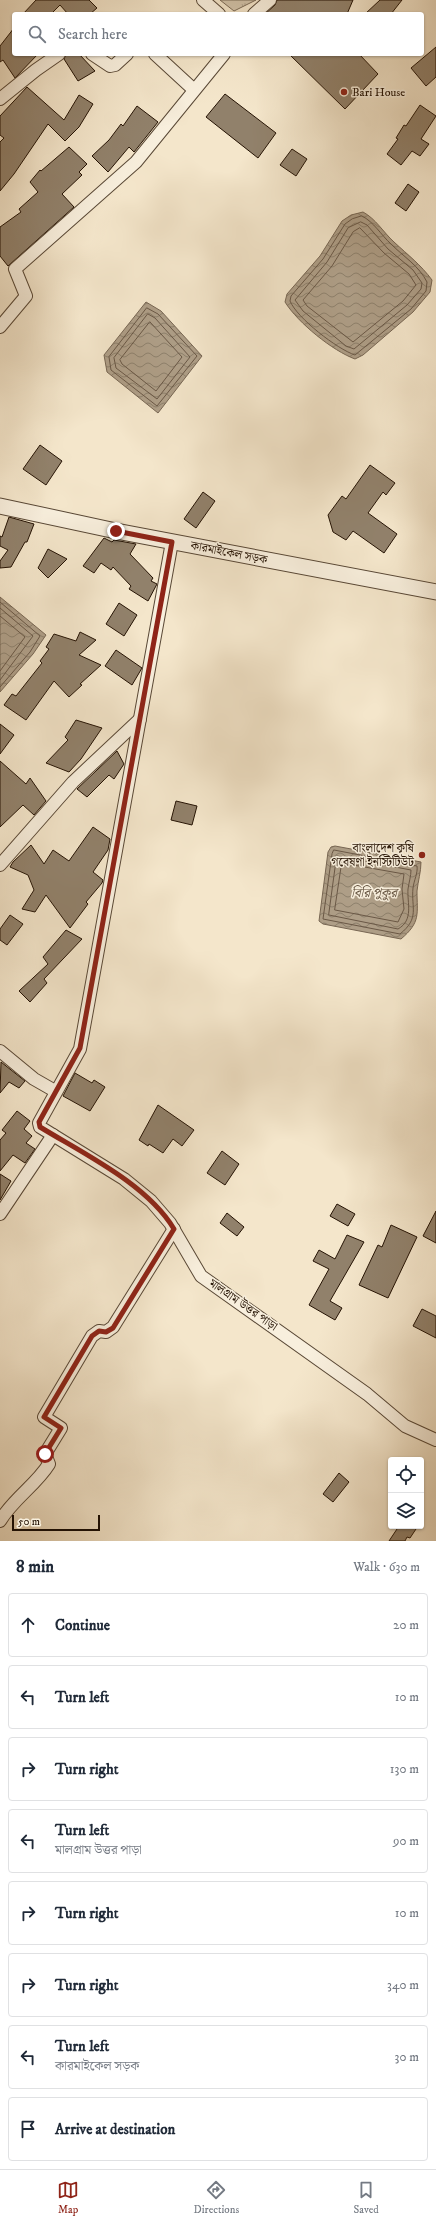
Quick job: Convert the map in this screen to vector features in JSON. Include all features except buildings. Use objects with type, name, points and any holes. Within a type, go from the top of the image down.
[{"type":"street","points":[[203,0],[217,12]]},
{"type":"street","points":[[256,12],[270,0]]},
{"type":"street","points":[[0,99],[56,56]]},
{"type":"street","points":[[95,56],[110,66],[115,65],[125,56]]},
{"type":"street","points":[[157,56],[193,89]]},
{"type":"street","points":[[0,327],[26,296],[15,269],[136,162],[193,89],[222,56]]},
{"type":"street","name":"কারমাইকেল সড়ক","points":[[0,506],[172,542],[436,592]]},
{"type":"street","points":[[0,1051],[34,1079],[55,1092],[80,1048],[172,542]]},
{"type":"street","points":[[0,865],[73,782],[140,719]]},
{"type":"street","name":"মালগ্রাম উত্তর পাড়া","points":[[55,1092],[39,1122],[40,1127],[124,1179],[151,1201],[174,1229],[201,1276],[367,1394],[405,1426],[436,1440]]},
{"type":"street","points":[[0,1214],[53,1135]]},
{"type":"street","points":[[0,1521],[20,1497],[40,1478],[50,1464],[45,1454],[61,1428],[44,1417],[92,1336],[99,1331],[106,1332],[113,1328],[174,1229]]},
{"type":"green space","points":[[220,0],[256,0],[234,11]]},
{"type":"water","points":[[363,212],[376,222],[432,280],[430,292],[413,312],[363,355],[355,359],[337,350],[307,327],[298,319],[285,302],[287,294],[320,256],[342,221],[351,215]]},
{"type":"water","points":[[146,302],[161,311],[202,356],[158,413],[107,372],[104,355]]},
{"type":"water","points":[[0,597],[46,635],[33,654],[0,692]]},
{"type":"water","name":"বিরি পুকুর","points":[[335,846],[421,862],[415,922],[412,928],[401,939],[323,924],[319,921],[328,852],[331,847]]},
{"type":"place","name":"Bari House","points":[[344,92]]},
{"type":"place","name":"বাংলাদেশ কৃষি গবেষণা ইনস্টিটিউট","points":[[422,855]]},
{"type":"route","points":[[45,1454],[61,1428],[44,1417],[92,1336],[99,1331],[106,1332],[113,1328],[174,1229],[151,1201],[124,1179],[40,1127],[39,1122],[80,1048],[172,542],[116,531]]}]
